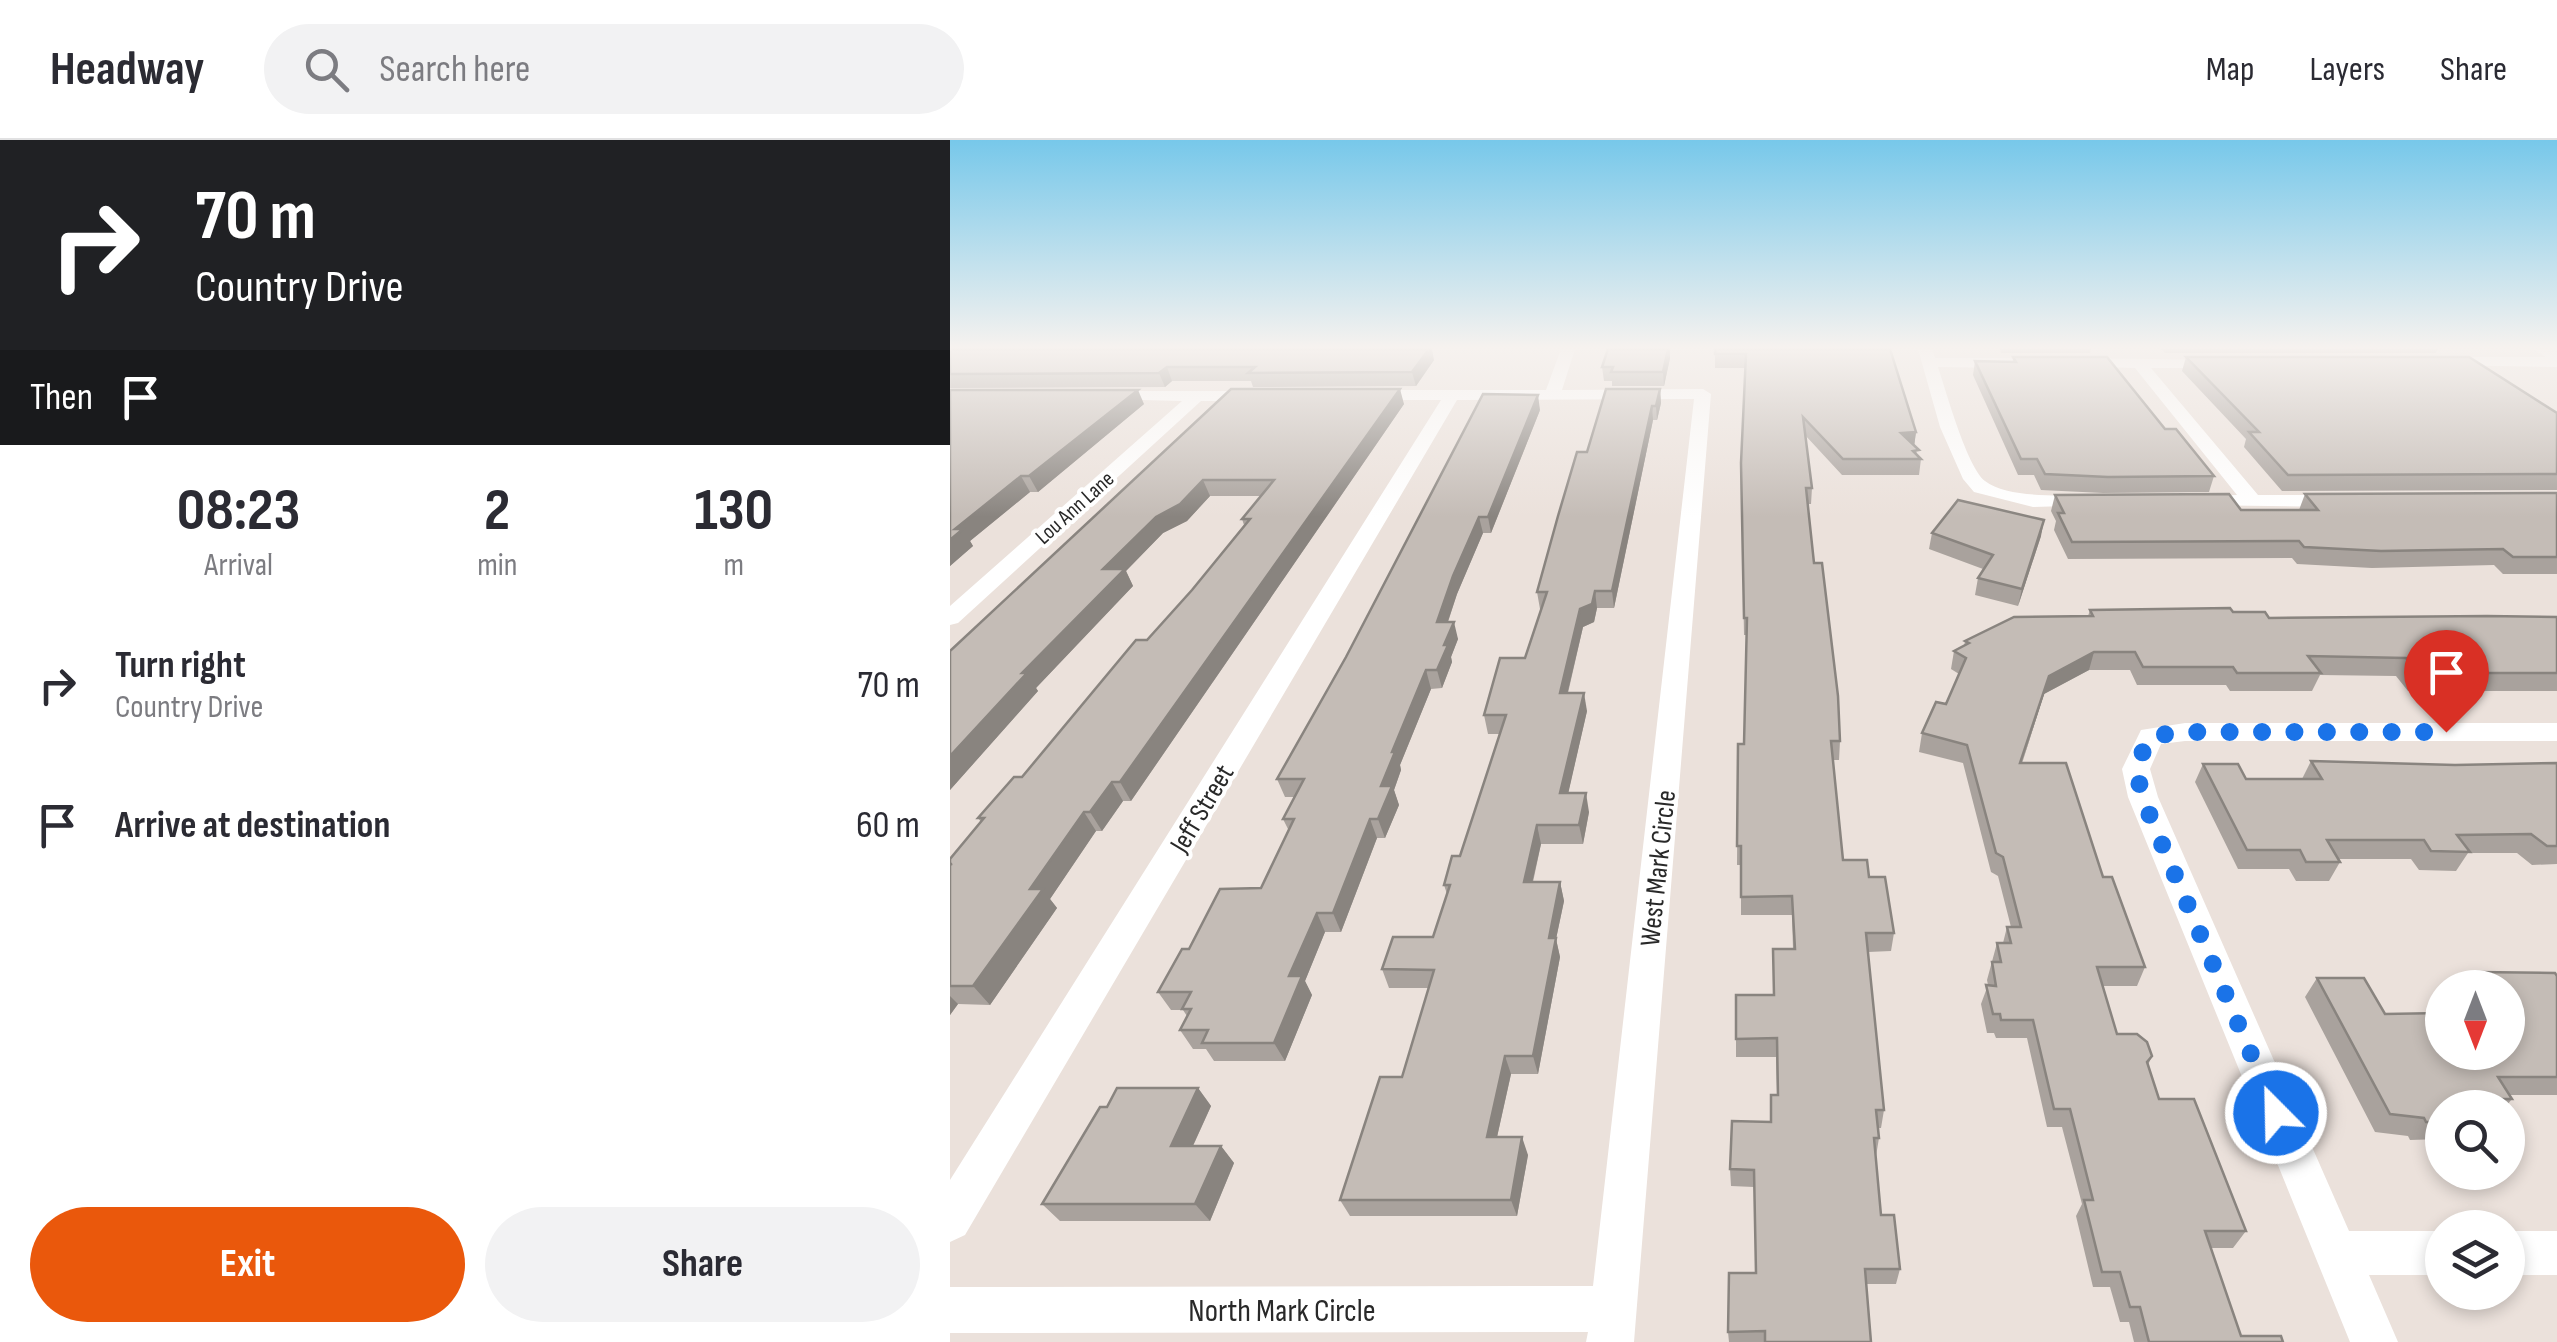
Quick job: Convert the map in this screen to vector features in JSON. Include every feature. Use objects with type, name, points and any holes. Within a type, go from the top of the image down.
[{"type":"street","name":"Lou Ann Lane","points":[[950,618],[1187,405]]},
{"type":"street","name":"Jeff Street","points":[[950,1220],[1446,405]]},
{"type":"street","name":"West Mark Circle","points":[[1612,1326],[1702,405]]},
{"type":"street","points":[[1945,405],[1972,478],[1981,488],[2033,501],[2113,501]]},
{"type":"street","points":[[2173,405],[2252,501]]},
{"type":"street","points":[[2172,501],[2366,500]]},
{"type":"street","points":[[2374,1342],[2142,797],[2136,769],[2151,736],[2185,732],[2557,732]]},
{"type":"street","points":[[2525,1253],[2557,1252]]},
{"type":"street","points":[[2336,1253],[2425,1253]]},
{"type":"street","name":"North Mark Circle","points":[[950,1310],[1612,1326]]},
{"type":"building","points":[[950,405],[1119,405],[1029,476],[1021,476],[955,529],[963,529],[950,540]]},
{"type":"building","points":[[1214,405],[1389,405],[1120,782],[1112,782],[1090,812],[1084,812],[1030,889],[1043,889],[973,986],[950,986],[950,859],[984,818],[978,818],[1014,777],[1022,777],[1136,640],[1147,640],[1192,590],[1250,519],[1242,519],[1274,480],[1203,480],[1180,504],[1156,517],[1103,569],[1125,569],[1022,673],[1027,673],[950,756],[950,651]]},
{"type":"building","points":[[1477,405],[1534,405],[1488,517],[1479,517],[1453,576],[1437,622],[1454,622],[1444,645],[1448,645],[1437,670],[1426,670],[1392,752],[1381,786],[1392,786],[1378,819],[1370,819],[1333,913],[1317,913],[1289,976],[1302,976],[1274,1043],[1202,1043],[1208,1030],[1180,1030],[1191,1009],[1182,1009],[1191,992],[1158,992],[1182,949],[1189,949],[1220,889],[1261,888],[1294,819],[1283,819],[1304,779],[1277,779],[1346,657]]},
{"type":"building","points":[[1601,405],[1656,405],[1652,406],[1612,591],[1595,591],[1592,604],[1580,609],[1560,693],[1584,693],[1560,793],[1586,793],[1579,825],[1537,825],[1524,882],[1560,882],[1549,938],[1556,938],[1533,1056],[1505,1056],[1487,1137],[1522,1137],[1511,1200],[1340,1200],[1380,1077],[1402,1077],[1434,970],[1382,969],[1393,937],[1433,937],[1450,885],[1444,885],[1452,856],[1460,856],[1506,715],[1484,715],[1500,658],[1525,658],[1547,592],[1537,592],[1577,452],[1587,452]]},
{"type":"building","points":[[1744,405],[1908,405],[1916,432],[1901,433],[1919,450],[1913,451],[1921,459],[1843,459],[1803,417],[1812,488],[1806,488],[1814,563],[1822,563],[1838,696],[1840,741],[1831,741],[1843,860],[1867,860],[1869,877],[1885,877],[1894,933],[1866,933],[1884,1110],[1876,1110],[1879,1138],[1874,1138],[1881,1215],[1894,1215],[1900,1269],[1865,1269],[1871,1342],[1765,1342],[1765,1331],[1728,1332],[1729,1273],[1756,1273],[1754,1170],[1730,1169],[1732,1121],[1771,1122],[1771,1095],[1778,1095],[1777,1038],[1736,1039],[1736,995],[1774,995],[1773,949],[1795,949],[1792,896],[1741,897],[1738,744],[1744,744],[1747,618],[1741,463]]},
{"type":"building","points":[[1996,405],[2146,405],[2165,429],[2176,429],[2214,476],[2045,474],[2037,459],[2021,459]]},
{"type":"building","points":[[2233,405],[2545,405],[2557,413],[2557,474],[2288,475],[2249,432],[2259,432]]},
{"type":"building","points":[[2557,493],[2557,557],[2513,557],[2503,549],[2381,551],[2304,547],[2299,541],[2072,542],[2058,513],[2064,513],[2055,495],[2229,494],[2241,510],[2318,510],[2305,494]]},
{"type":"building","points":[[1958,500],[2044,520],[2022,589],[1978,578],[1993,555],[1932,533]]},
{"type":"building","points":[[2230,608],[2233,612],[2265,612],[2269,618],[2557,617],[2557,673],[2418,673],[2406,658],[2308,656],[2321,673],[2237,673],[2233,667],[2143,667],[2135,652],[2094,652],[2049,676],[2020,763],[2066,763],[2103,877],[2112,877],[2145,967],[2097,967],[2117,1034],[2137,1034],[2147,1042],[2152,1056],[2147,1062],[2159,1099],[2194,1099],[2246,1231],[2205,1231],[2241,1336],[2281,1336],[2283,1342],[2149,1342],[2140,1307],[2130,1307],[2120,1272],[2102,1272],[2084,1200],[2093,1200],[2070,1109],[2054,1109],[2033,1020],[2001,1020],[2000,1014],[1993,1014],[1986,985],[1996,986],[1992,962],[2001,962],[1997,943],[2011,943],[2007,927],[2021,927],[1967,745],[1922,733],[1936,702],[1946,704],[1966,658],[1954,651],[1969,643],[1965,641],[2014,617],[2093,616],[2090,610]]},
{"type":"building","points":[[2311,761],[2557,763],[2557,846],[2547,846],[2531,834],[2457,835],[2470,852],[2431,851],[2424,840],[2327,840],[2340,862],[2306,862],[2300,850],[2247,850],[2203,764],[2238,764],[2246,779],[2322,779]]},
{"type":"building","points":[[2525,973],[2555,973],[2557,1077],[2498,1077],[2506,1090],[2425,1090],[2425,1120],[2390,1114],[2317,978],[2364,978],[2385,1014],[2425,1013],[2425,1070],[2525,1070]]},
{"type":"building","points":[[1117,1088],[1198,1088],[1171,1146],[1221,1146],[1195,1204],[1042,1204],[1100,1107],[1107,1107]]},
{"type":"route","points":[[2276,1113],[2142,797],[2136,769],[2144,748],[2151,736],[2185,732],[2446,732]]}]
